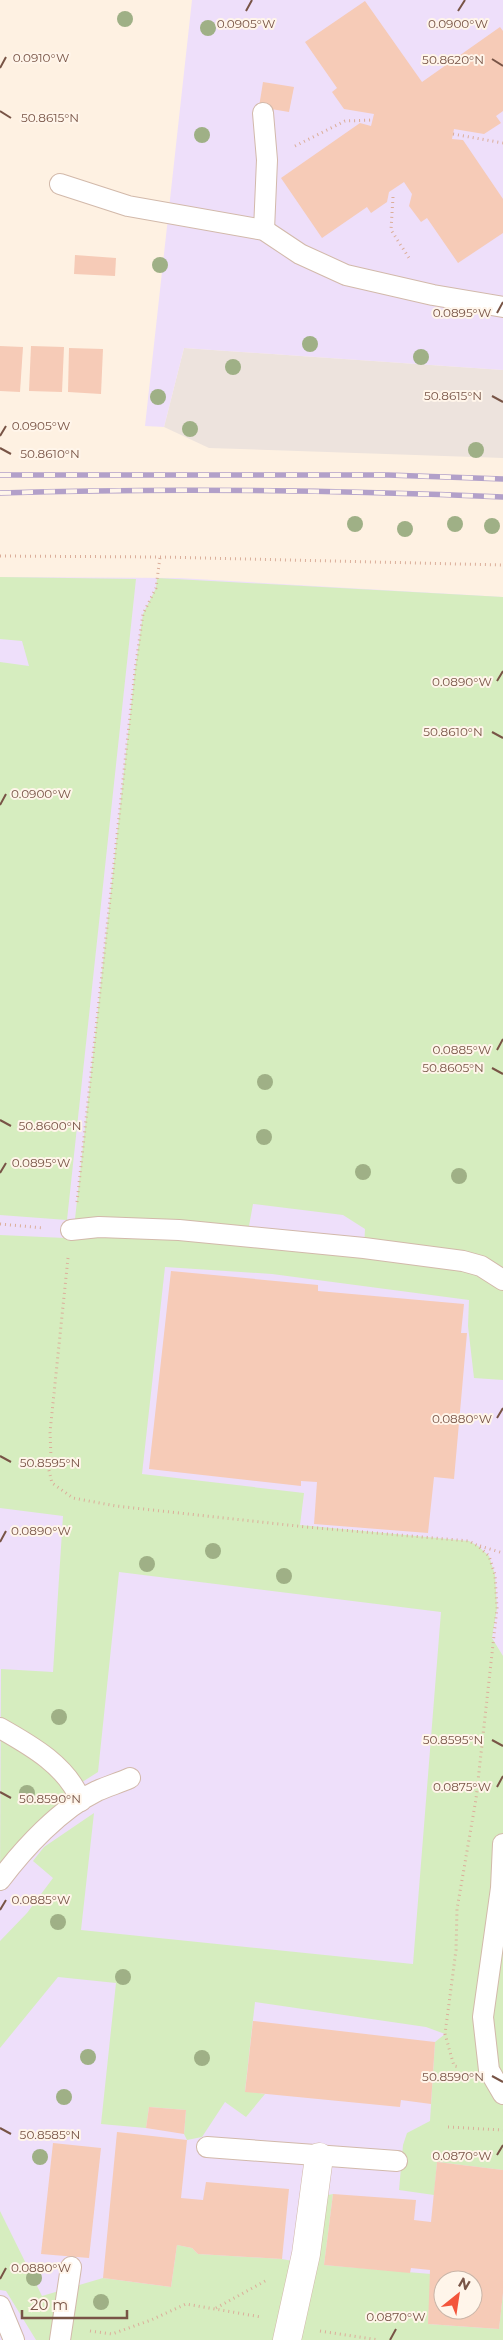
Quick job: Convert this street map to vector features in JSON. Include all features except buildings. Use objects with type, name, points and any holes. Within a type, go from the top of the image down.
[{"type":"street","points":[[288,2331],[306,2254],[318,2157]]},
{"type":"lane","points":[[263,113],[267,160],[264,230]]},
{"type":"lane","points":[[60,184],[128,206],[264,230],[300,254],[346,275],[434,295],[503,307]]},
{"type":"lane","points":[[71,1230],[99,1227],[179,1230],[364,1248],[481,1266],[503,1280]]},
{"type":"lane","points":[[0,1728],[42,1754],[60,1769],[75,1786],[81,1801]]},
{"type":"lane","points":[[0,1880],[34,1840],[81,1801],[96,1792],[130,1778]]},
{"type":"lane","points":[[503,1844],[502,1887],[483,2017],[491,2076],[503,2094]]},
{"type":"lane","points":[[207,2147],[318,2157],[397,2161]]},
{"type":"lane","points":[[60,2340],[71,2267]]},
{"type":"lane","points":[[0,2306],[14,2340]]},
{"type":"path","points":[[267,160],[345,121],[373,120]]},
{"type":"path","points":[[453,134],[503,143]]},
{"type":"path","points":[[393,197],[391,230],[434,295]]},
{"type":"path","points":[[0,556],[160,557],[503,565]]},
{"type":"path","points":[[160,557],[156,588],[143,614],[135,670],[75,1219],[71,1230],[50,1432],[51,1458],[47,1462],[52,1483],[62,1492],[73,1498],[116,1506],[306,1527],[469,1541],[489,1556],[495,1576],[497,1608],[476,1799],[457,1909],[456,1950],[445,2034],[454,2066],[491,2076]]},
{"type":"path","points":[[0,1224],[71,1230]]},
{"type":"path","points":[[478,1546],[503,1553]]},
{"type":"path","points":[[448,2127],[503,2130]]},
{"type":"path","points":[[215,2309],[284,2270],[306,2254]]},
{"type":"path","points":[[83,2330],[112,2334],[151,2320],[186,2304],[215,2309],[288,2331],[312,2330],[379,2340]]},
{"type":"shaded area","points":[[192,0],[503,0],[503,370],[184,348],[164,427],[145,426]]},
{"type":"shaded area","points":[[184,348],[503,370],[503,458],[209,448],[164,427]]},
{"type":"shaded area","points":[[0,577],[179,578],[503,597],[503,2340],[0,2340]]},
{"type":"green space","points":[[0,577],[136,579],[67,1220],[0,1215],[0,662],[29,666],[22,641],[0,639]]},
{"type":"green space","points":[[157,578],[503,597],[503,1280],[364,1248],[365,1229],[343,1215],[253,1204],[247,1237],[71,1230],[75,1219],[135,670],[143,614],[156,588]]},
{"type":"green space","points":[[0,1235],[65,1238],[174,1237],[467,1266],[503,1285],[503,1380],[474,1378],[468,1326],[469,1300],[272,1274],[165,1267],[142,1474],[304,1493],[300,1525],[469,1541],[489,1556],[495,1575],[497,1608],[492,1638],[503,1656],[503,2170],[437,2162],[434,2195],[399,2190],[403,2145],[407,2133],[430,2121],[435,2042],[445,2034],[426,2027],[255,2002],[245,2091],[265,2094],[246,2117],[225,2102],[202,2137],[187,2140],[184,2134],[186,2110],[149,2107],[146,2128],[101,2124],[116,1983],[58,1977],[0,2048],[0,1941],[27,1913],[53,1878],[33,1861],[44,1847],[94,1813],[81,1930],[413,1964],[441,1612],[119,1572],[98,1772],[76,1786],[81,1801],[0,1881],[1,1669],[53,1672],[63,1516],[0,1508]]},
{"type":"green space","points":[[333,2194],[324,2265],[431,2274],[428,2324],[499,2329],[503,2293],[503,2340],[36,2340],[6,2291],[0,2290],[0,2211],[42,2296],[103,2278],[171,2287],[177,2245],[192,2248],[198,2254],[282,2259],[303,2263],[313,2198]]},
{"type":"railway","points":[[0,475],[388,475],[503,479]]},
{"type":"railway","points":[[0,493],[252,490],[503,497]]}]
